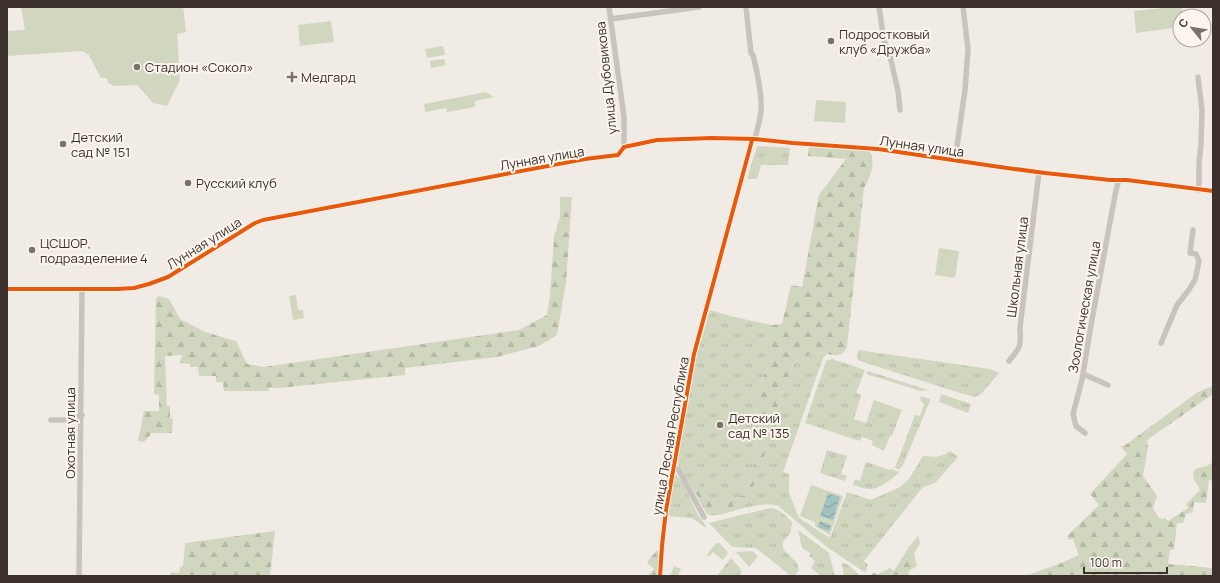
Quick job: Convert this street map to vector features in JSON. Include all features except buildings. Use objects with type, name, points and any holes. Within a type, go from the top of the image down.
[{"type":"street","name":"улица Дубовикова","points":[[609,7],[624,118],[624,147]]},
{"type":"street","points":[[610,19],[699,7]]},
{"type":"street","name":"улица Лесная Республика","points":[[660,576],[665,517],[694,354],[751,144],[759,127],[761,110],[757,72],[753,55],[751,53],[746,7]]},
{"type":"street","points":[[879,7],[884,41],[890,56],[898,92],[900,110]]},
{"type":"street","points":[[955,160],[965,90],[968,49],[963,7]]},
{"type":"street","points":[[1198,76],[1202,110],[1198,190]]},
{"type":"street","name":"Лунная улица","points":[[7,289],[110,290],[134,288],[168,277],[250,226],[263,220],[585,159],[618,155],[624,147],[657,140],[712,138],[754,139],[878,149],[1039,172],[1127,180],[1213,191]]},
{"type":"street","name":"Школьная улица","points":[[1009,361],[1021,343],[1020,328],[1039,172]]},
{"type":"street","name":"Зоологическая улица","points":[[1085,433],[1076,426],[1073,414],[1084,374],[1091,324],[1119,180]]},
{"type":"street","points":[[1161,343],[1177,305],[1195,280],[1199,261],[1196,254],[1190,253],[1193,230]]},
{"type":"street","name":"Охотная улица","points":[[79,576],[82,415],[82,290]]},
{"type":"street","points":[[1084,374],[1108,385]]},
{"type":"street","points":[[51,420],[70,420],[82,415]]},
{"type":"street","points":[[673,468],[678,469],[704,517]]},
{"type":"green space","name":"Стадион «Сокол»","points":[[21,7],[183,7],[186,32],[177,34],[180,80],[167,106],[153,103],[137,85],[114,86],[108,83],[107,78],[101,78],[89,55],[82,51],[7,56],[7,31],[25,30]]},
{"type":"green space","points":[[1174,7],[1182,8],[1172,8],[1172,28],[1136,33],[1134,11]]},
{"type":"green space","points":[[331,21],[334,42],[300,46],[298,25]]},
{"type":"green space","points":[[443,46],[445,55],[427,58],[425,49]]},
{"type":"green space","points":[[444,59],[446,65],[431,68],[430,61]]},
{"type":"green space","points":[[486,92],[494,97],[475,101],[475,107],[447,112],[446,108],[425,112],[424,104]]},
{"type":"green space","points":[[816,100],[846,102],[845,123],[814,121]]},
{"type":"green space","points":[[757,146],[790,148],[788,165],[761,165],[757,179],[747,179]]},
{"type":"green space","points":[[809,146],[869,151],[873,165],[864,188],[847,346],[845,351],[839,355],[818,353],[809,355],[794,362],[770,430],[761,469],[747,500],[720,512],[710,513],[690,483],[696,482],[715,507],[744,495],[748,478],[756,460],[755,397],[771,360],[764,348],[771,325],[782,324],[791,285],[802,287],[819,195],[846,159],[808,156]]},
{"type":"green space","points":[[560,197],[572,197],[566,282],[557,335],[539,346],[497,357],[405,368],[405,375],[269,388],[269,391],[224,391],[223,382],[216,382],[216,376],[199,376],[198,367],[190,367],[190,364],[180,363],[182,355],[165,356],[167,406],[170,406],[170,418],[173,419],[172,433],[152,433],[144,442],[138,441],[144,411],[159,411],[159,395],[154,394],[156,299],[158,296],[169,299],[180,319],[205,332],[236,341],[247,364],[264,367],[519,330],[547,315],[550,295],[554,237],[560,217]]},
{"type":"green space","points":[[939,248],[959,251],[955,278],[935,275]]},
{"type":"green space","points":[[296,295],[298,310],[303,310],[304,318],[293,320],[289,296]]},
{"type":"green space","points":[[710,310],[771,325],[764,348],[771,360],[755,397],[756,460],[748,478],[744,495],[715,507],[696,482],[710,513],[747,499],[761,469],[770,430],[794,362],[816,353],[827,354],[823,358],[783,472],[789,474],[789,493],[799,518],[830,538],[847,492],[871,500],[900,487],[909,479],[923,456],[940,456],[950,451],[958,457],[936,482],[922,488],[864,561],[868,564],[866,571],[864,572],[827,547],[777,505],[768,504],[754,506],[719,515],[707,514],[678,464],[677,459],[697,355]]},
{"type":"green space","points":[[858,350],[990,369],[999,373],[981,394],[975,397],[857,360]]},
{"type":"green space","points":[[832,359],[865,370],[856,393],[861,395],[854,419],[866,423],[874,400],[902,410],[892,436],[890,436],[884,451],[872,445],[873,441],[862,437],[860,441],[805,423],[826,361]]},
{"type":"green space","points":[[868,371],[928,390],[921,391],[866,374]]},
{"type":"green space","points":[[1213,386],[1213,394],[1147,440],[1148,447],[1143,476],[1157,496],[1153,508],[1158,517],[1162,519],[1165,518],[1168,521],[1188,508],[1186,504],[1200,490],[1194,479],[1193,472],[1196,469],[1207,466],[1213,462],[1213,481],[1209,480],[1206,503],[1194,502],[1193,512],[1186,514],[1183,523],[1177,523],[1174,550],[1170,550],[1168,564],[1213,568],[1213,576],[1026,576],[1079,555],[1073,539],[1069,540],[1067,536],[1099,505],[1090,494],[1127,454],[1120,446],[1124,446],[1198,392]]},
{"type":"green space","points":[[941,394],[971,404],[968,413],[939,402]]},
{"type":"green space","points":[[921,396],[930,399],[930,401],[903,465],[899,470],[895,468],[915,415],[920,416],[924,404],[920,400]]},
{"type":"green space","points":[[827,450],[847,456],[841,474],[847,476],[845,481],[820,473]]},
{"type":"green space","points":[[866,462],[899,472],[886,483],[877,488],[865,489],[853,485],[855,479],[860,481]]},
{"type":"green space","points":[[675,475],[677,475],[684,485],[698,515],[707,528],[692,518],[668,516]]},
{"type":"green space","points":[[811,485],[843,496],[830,535],[815,526],[815,522],[800,516]]},
{"type":"green space","points":[[770,508],[780,511],[792,522],[791,532],[783,542],[783,549],[797,563],[799,570],[794,576],[791,576],[756,548],[734,547],[730,545],[709,523]]},
{"type":"green space","points":[[798,530],[829,553],[835,576],[821,576],[811,568],[815,561],[809,556],[811,553],[802,548]]},
{"type":"green space","points":[[275,531],[270,576],[170,576],[172,572],[179,573],[180,567],[183,567],[185,543]]},
{"type":"green space","points":[[918,536],[920,543],[914,554],[917,566],[909,571],[908,576],[869,576],[874,573],[878,574],[890,568],[894,571],[909,547]]},
{"type":"green space","points":[[716,543],[719,543],[728,553],[723,560],[713,552],[709,556],[707,555]]},
{"type":"green space","points":[[657,550],[659,551],[658,576],[647,576],[654,569],[647,562]]},
{"type":"green space","points":[[752,551],[758,556],[749,567],[736,552]]},
{"type":"green space","points":[[731,558],[742,572],[739,576],[717,576]]},
{"type":"green space","points":[[844,563],[850,566],[860,576],[844,576],[842,564]]},
{"type":"green space","points":[[674,566],[681,569],[678,576],[670,576]]},
{"type":"water","points":[[828,493],[840,497],[833,520],[820,516]]},
{"type":"water","points":[[820,521],[831,525],[829,531],[818,527]]},
{"type":"cycle path","points":[[7,289],[134,288],[168,277],[255,223],[263,220],[585,159],[618,155],[624,147],[657,140],[712,138],[755,139],[878,149],[1045,173],[1110,180],[1127,180],[1213,191]]},
{"type":"cycle path","points":[[660,576],[666,510],[694,354],[752,139]]},
{"type":"place","name":"Подростковый клуб «Дружба»","points":[[831,41]]},
{"type":"place","name":"Стадион «Сокол»","points":[[137,67]]},
{"type":"place","name":"Медгард","points":[[292,77]]},
{"type":"place","name":"Детский сад № 151","points":[[63,144]]},
{"type":"place","name":"Русский клуб","points":[[188,183]]},
{"type":"place","name":"ЦСШОР, подразделение 4","points":[[32,250]]},
{"type":"place","name":"Детский сад № 135","points":[[720,425]]}]
